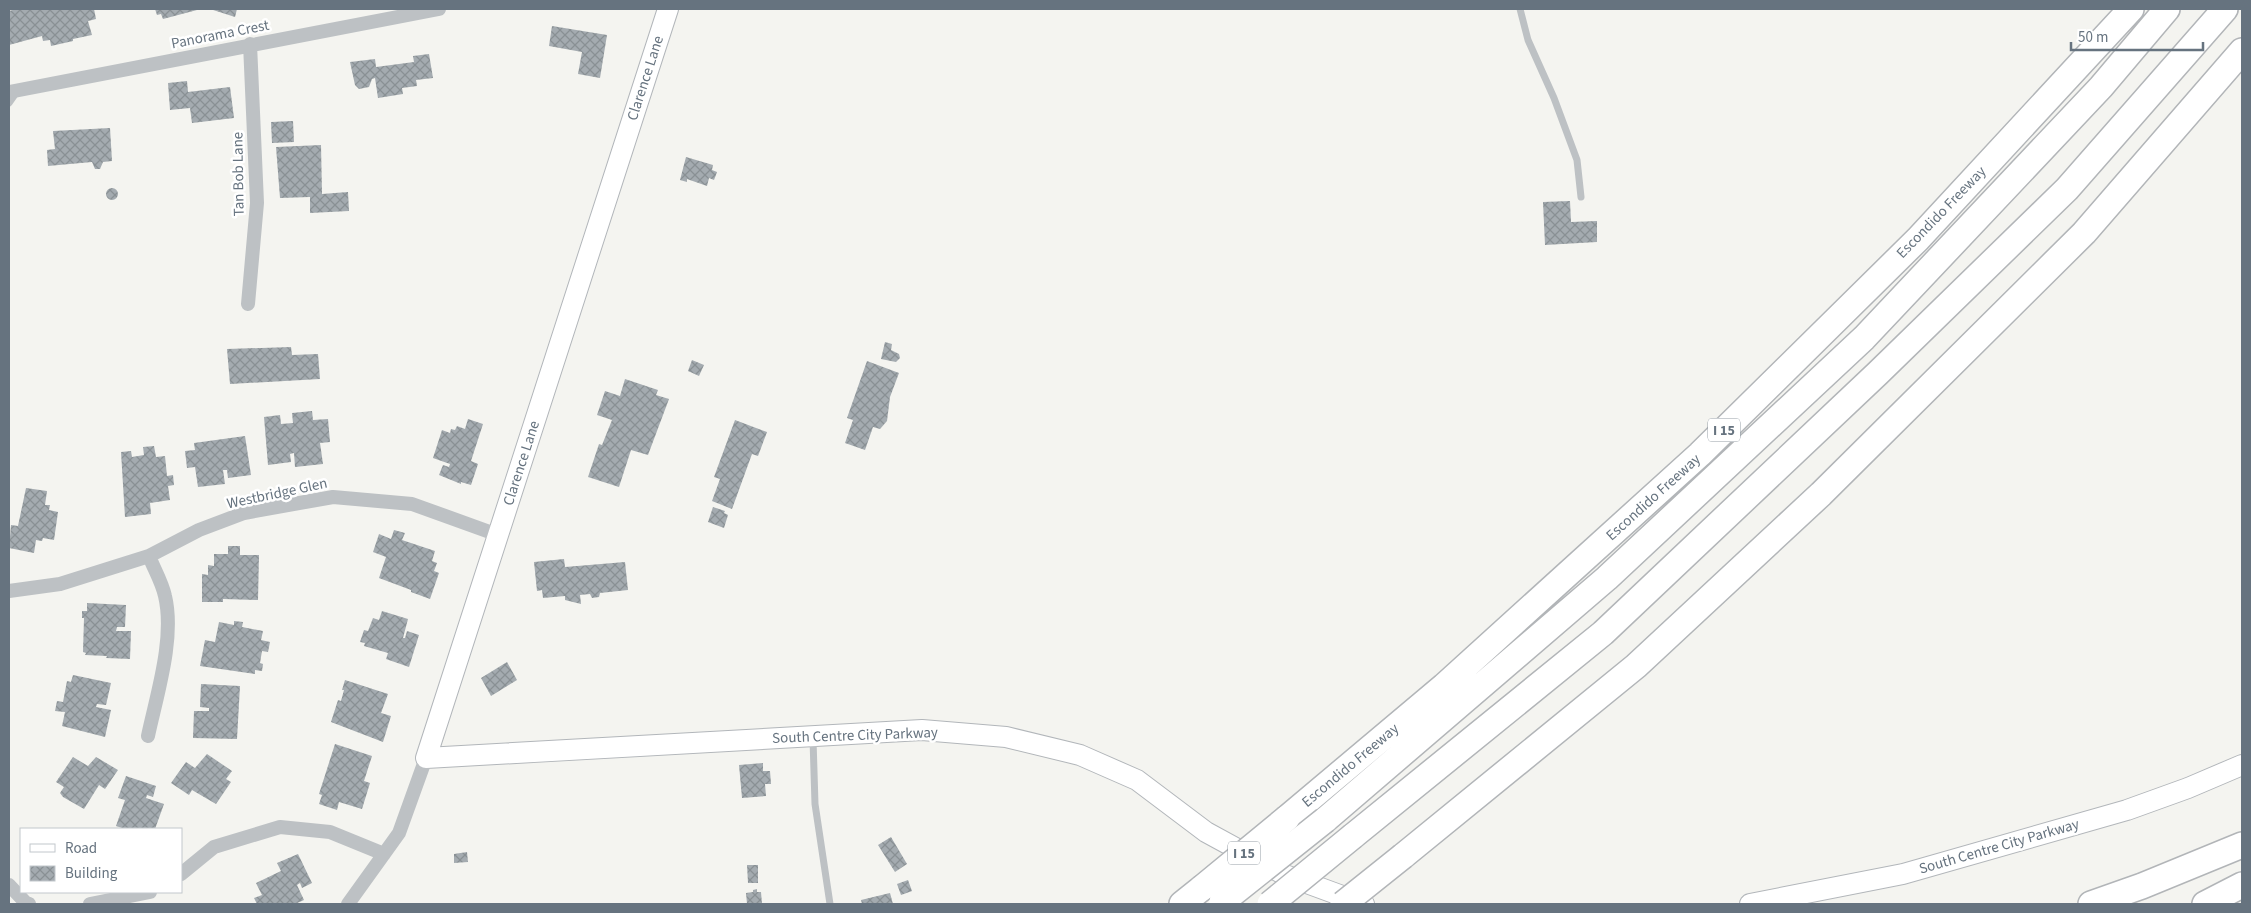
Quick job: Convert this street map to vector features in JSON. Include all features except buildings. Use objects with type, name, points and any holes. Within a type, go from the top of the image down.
[{"type":"highway","name":"Escondido Freeway","points":[[1182,904],[1214,898],[1287,818],[1444,686],[1700,454],[1918,239],[2131,9]]},
{"type":"highway","points":[[1214,898],[1326,820],[1606,578],[1864,338],[2101,87],[2167,9]]},
{"type":"highway","points":[[1270,904],[1603,632],[1864,386],[2067,189],[2225,9]]},
{"type":"highway","points":[[1343,904],[1636,666],[1821,494],[2084,233],[2242,51]]},
{"type":"highway","points":[[2091,904],[2142,886],[2242,845]]},
{"type":"highway","points":[[2204,904],[2242,886]]},
{"type":"street","name":"Panorama Crest","points":[[13,91],[438,9]]},
{"type":"street","name":"Clarence Lane","points":[[348,904],[399,832],[426,758],[668,9]]},
{"type":"street","name":"Tan Bob Lane","points":[[248,304],[257,203],[250,44]]},
{"type":"street","name":"Westbridge Glen","points":[[9,591],[60,584],[149,556],[199,530],[244,514],[333,497],[412,504],[498,535]]},
{"type":"street","points":[[148,736],[163,666],[168,627],[165,596],[149,556]]},
{"type":"street","name":"South Centre City Parkway","points":[[426,758],[922,730],[1006,737],[1080,755],[1137,780],[1206,832],[1285,876],[1364,904]]},
{"type":"street","name":"South Centre City Parkway","points":[[1750,904],[1903,874],[2127,810],[2188,788],[2242,765]]},
{"type":"street","points":[[182,873],[214,847],[280,828],[330,832],[384,854]]},
{"type":"street","points":[[9,885],[26,904],[29,904]]},
{"type":"street","points":[[90,904],[145,893]]},
{"type":"lane","points":[[1520,9],[1528,40],[1554,98],[1577,160],[1581,197]]},
{"type":"lane","points":[[9,103],[13,91]]},
{"type":"lane","points":[[813,736],[815,804],[830,904]]}]
